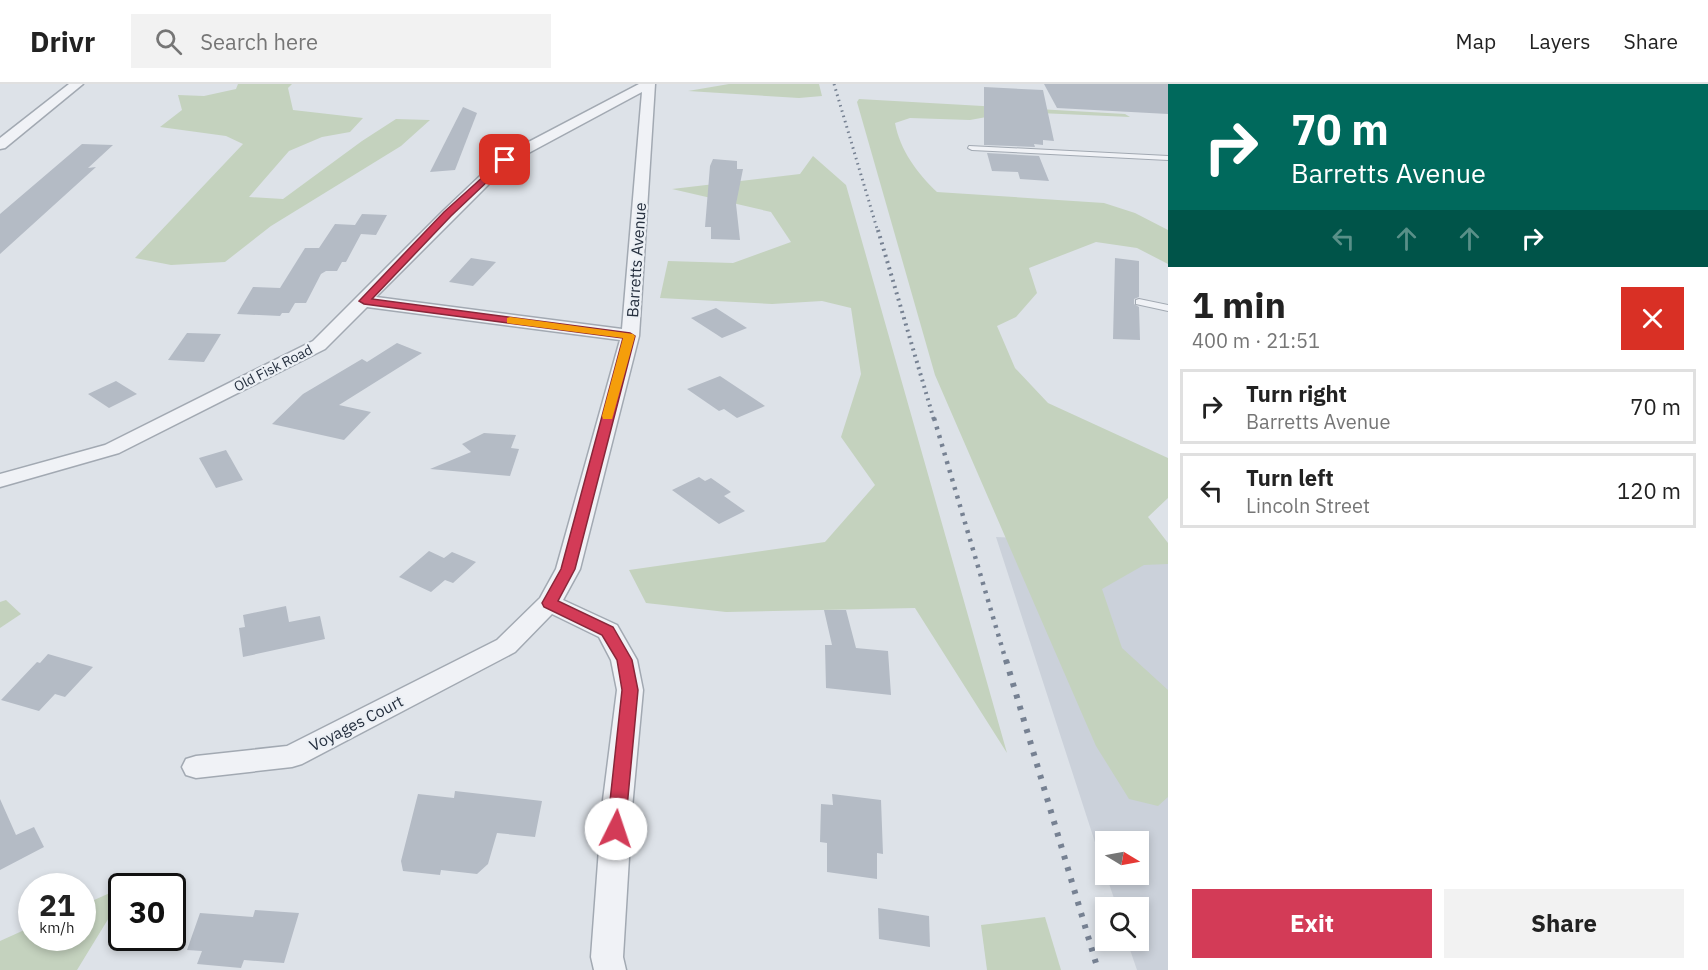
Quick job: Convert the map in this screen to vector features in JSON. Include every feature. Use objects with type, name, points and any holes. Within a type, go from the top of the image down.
[{"type":"street","points":[[0,145],[77,84]]},
{"type":"street","name":"Old Fisk Road","points":[[0,481],[112,449],[319,345],[448,214],[505,160],[649,84]]},
{"type":"street","name":"Barretts Avenue","points":[[506,646],[549,603],[568,569],[630,336],[649,84]]},
{"type":"street","points":[[364,301],[630,336]]},
{"type":"street","points":[[549,603],[608,631],[624,660],[630,690],[617,808],[607,957],[610,970]]},
{"type":"street","name":"Voyages Court","points":[[196,767],[292,756],[506,646]]},
{"type":"lane","points":[[972,148],[1168,158]]},
{"type":"lane","points":[[1139,302],[1168,308]]},
{"type":"shaded area","points":[[996,537],[1168,545],[1168,970],[1137,970],[1130,951],[1149,951],[1149,897],[1114,897],[1109,885],[1149,885],[1149,831],[1095,831],[1095,842]]},
{"type":"green space","points":[[238,84],[292,84],[288,88],[293,110],[363,118],[350,132],[322,137],[289,151],[249,197],[283,199],[396,119],[430,120],[401,146],[271,226],[225,262],[171,265],[135,258],[243,144],[226,136],[160,127],[182,110],[178,95],[204,96],[236,89]]},
{"type":"green space","points":[[729,84],[819,84],[822,96],[799,98],[688,91]]},
{"type":"green space","points":[[859,99],[1125,114],[1130,117],[1014,112],[970,120],[910,118],[895,123],[897,133],[910,160],[937,192],[1104,203],[1135,213],[1168,230],[1168,264],[1137,248],[1096,242],[1029,268],[1037,293],[1016,317],[997,326],[1015,368],[1048,403],[1168,458],[1168,498],[1148,517],[1168,543],[1168,564],[1144,565],[1102,589],[1122,648],[1168,690],[1168,797],[1158,806],[1129,799],[1096,746],[935,375],[857,102]]},
{"type":"green space","points":[[813,156],[846,185],[1007,753],[915,608],[726,612],[646,603],[629,570],[825,542],[875,485],[841,437],[861,374],[851,308],[822,301],[772,304],[660,298],[668,261],[733,263],[791,242],[771,212],[672,189],[800,174]]},
{"type":"green space","points":[[6,600],[21,614],[0,628],[0,602]]},
{"type":"green space","points":[[108,894],[108,919],[96,939],[96,899]]},
{"type":"green space","points":[[1045,917],[1061,970],[987,970],[981,925]]},
{"type":"green space","points":[[18,933],[18,951],[89,951],[77,970],[0,970],[0,941]]},
{"type":"building","points":[[1044,84],[1168,84],[1168,114],[1057,108]]},
{"type":"building","points":[[984,87],[1043,90],[1054,141],[1043,140],[1043,145],[1034,144],[1035,147],[984,145]]},
{"type":"building","points":[[463,107],[477,113],[455,170],[430,172]]},
{"type":"building","points":[[82,144],[113,145],[88,168],[96,167],[0,254],[0,214]]},
{"type":"building","points":[[987,153],[1039,156],[1049,181],[1020,179],[1018,172],[992,171]]},
{"type":"building","points":[[713,159],[737,161],[737,169],[743,169],[736,204],[740,240],[711,239],[711,227],[705,227],[710,166]]},
{"type":"building","points":[[362,214],[387,215],[376,235],[361,234],[346,262],[342,262],[337,271],[326,271],[321,274],[306,303],[295,303],[289,313],[282,313],[280,316],[237,314],[253,287],[280,288],[305,248],[319,248],[335,224],[355,225]]},
{"type":"building","points":[[471,258],[496,262],[473,286],[449,282]]},
{"type":"building","points":[[1115,258],[1139,261],[1139,297],[1134,299],[1134,304],[1139,307],[1140,340],[1113,339]]},
{"type":"building","points":[[716,308],[747,328],[722,338],[691,318]]},
{"type":"building","points":[[187,333],[221,334],[204,362],[168,360]]},
{"type":"building","points":[[397,343],[422,353],[339,405],[371,412],[344,440],[272,424],[303,394],[362,359],[367,362]]},
{"type":"building","points":[[720,376],[765,406],[737,418],[724,409],[719,411],[687,389]]},
{"type":"building","points":[[116,381],[137,394],[109,408],[88,394]]},
{"type":"building","points":[[484,433],[516,435],[511,448],[519,449],[510,476],[430,469],[471,452],[462,444]]},
{"type":"building","points":[[226,450],[243,480],[216,488],[199,458]]},
{"type":"building","points":[[699,477],[705,481],[711,478],[731,492],[724,496],[745,511],[719,524],[672,490]]},
{"type":"building","points":[[429,551],[444,558],[452,552],[476,562],[453,583],[445,580],[431,592],[399,577]]},
{"type":"building","points":[[286,606],[289,622],[320,616],[325,639],[243,657],[239,628],[245,627],[243,615]]},
{"type":"building","points":[[824,610],[846,610],[856,648],[888,651],[891,695],[826,688],[825,645],[832,645]]},
{"type":"building","points":[[48,654],[93,667],[65,697],[55,694],[39,711],[1,700],[37,662],[40,663]]},
{"type":"building","points":[[455,791],[542,801],[535,837],[497,833],[488,864],[477,874],[441,870],[440,875],[403,871],[401,861],[418,794],[454,798]]},
{"type":"building","points":[[832,794],[881,800],[883,854],[877,853],[877,879],[827,872],[827,843],[820,842],[821,804],[833,805]]},
{"type":"building","points":[[0,799],[16,835],[34,827],[44,847],[0,870]]},
{"type":"building","points":[[878,908],[929,916],[930,947],[879,939]]},
{"type":"building","points":[[255,910],[299,913],[284,963],[244,960],[241,968],[197,964],[202,951],[187,950],[200,913],[253,917]]},
{"type":"railway","points":[[834,84],[878,232]]},
{"type":"railway","points":[[878,230],[934,420]]},
{"type":"railway","points":[[934,418],[1006,661]]},
{"type":"railway","points":[[1006,660],[1098,970]]},
{"type":"slow traffic","points":[[510,320],[630,336],[608,416]]},
{"type":"route","points":[[505,160],[448,214],[364,301],[630,336],[576,530],[568,569],[549,603],[608,631],[624,660],[630,690],[616,829]]}]
